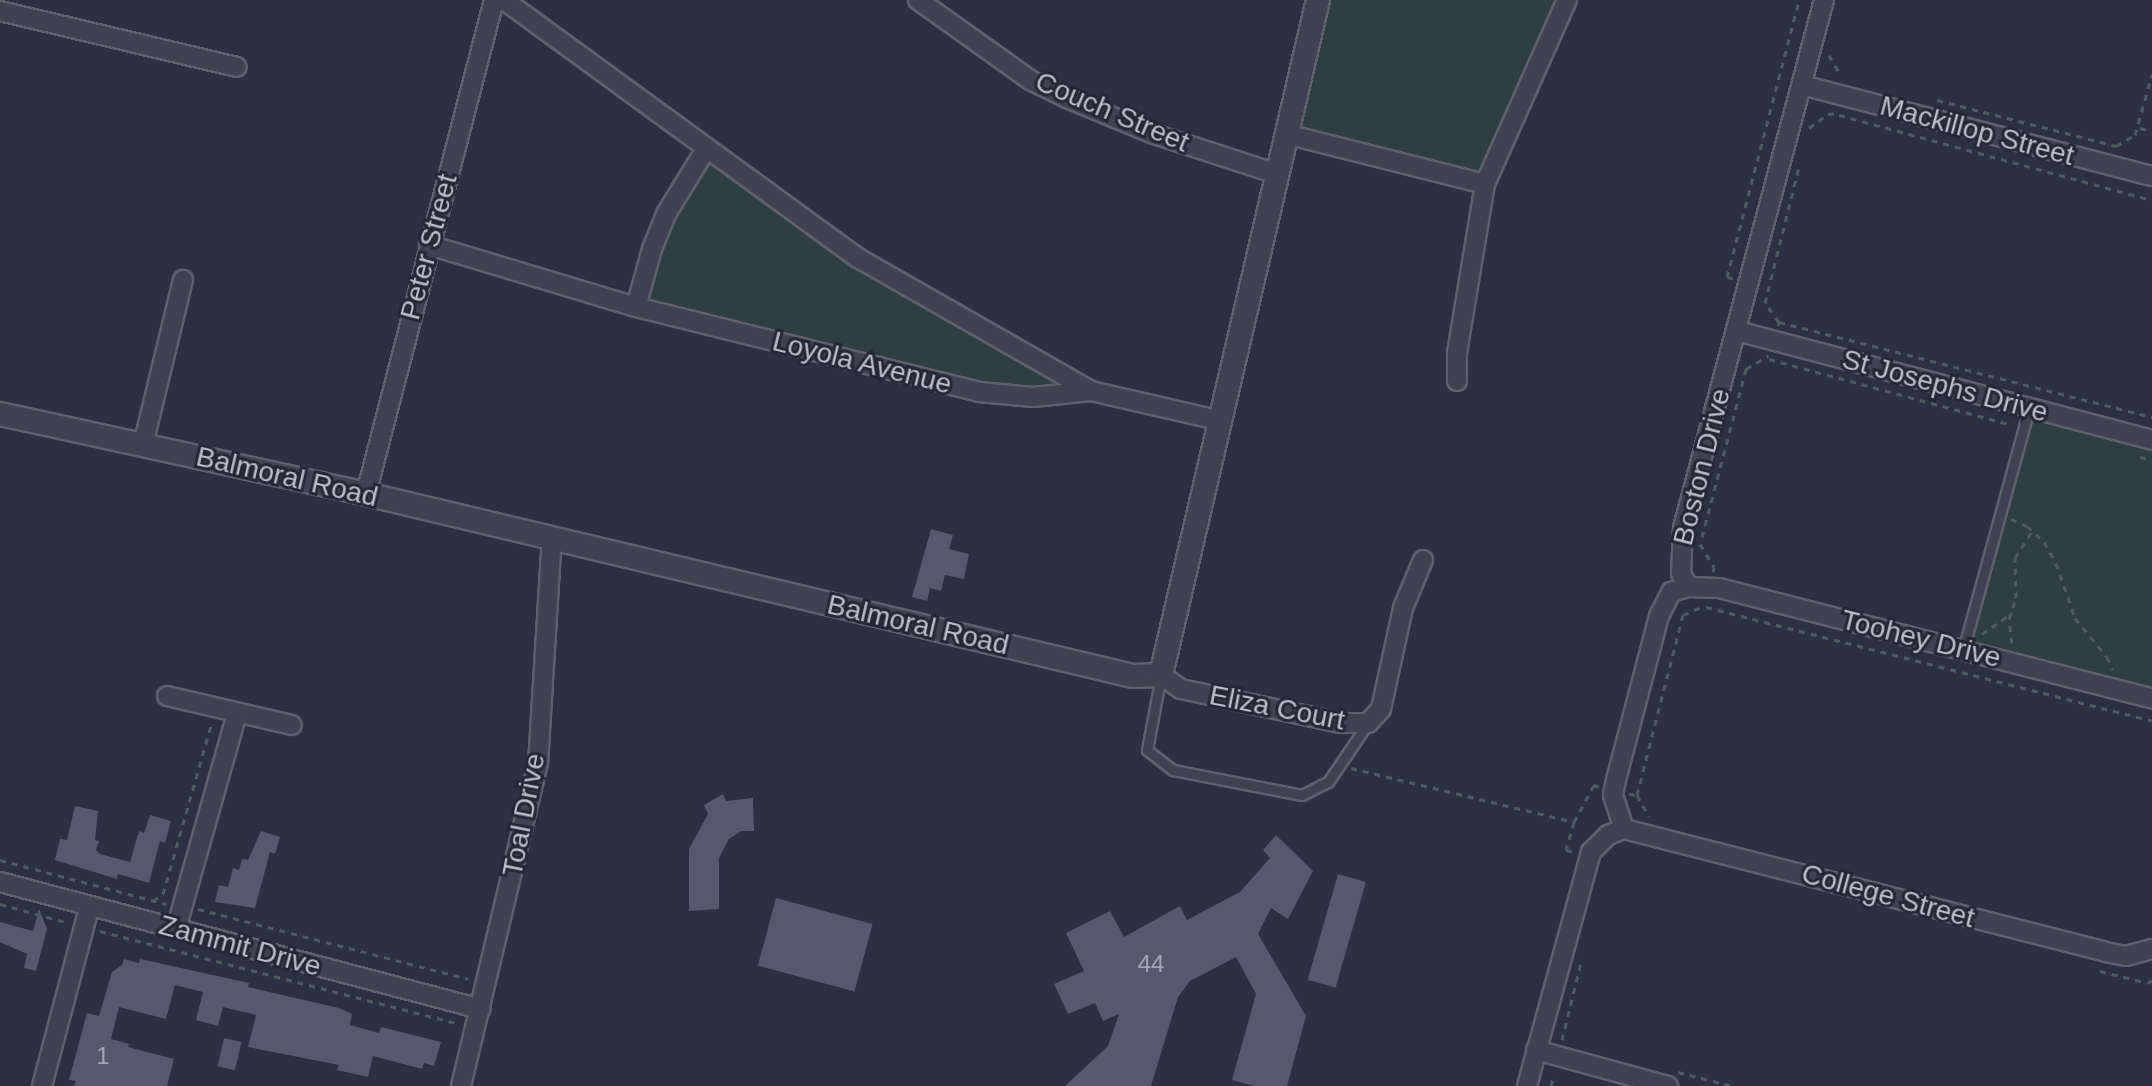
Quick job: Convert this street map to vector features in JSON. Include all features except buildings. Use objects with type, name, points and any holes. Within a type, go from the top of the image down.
[{"type":"street","name":"Peter Street","points":[[366,494],[494,0]]},
{"type":"street","name":"Loyola Avenue","points":[[504,0],[858,258],[1091,391],[1218,420]]},
{"type":"street","name":"Couch Street","points":[[918,0],[1030,80],[1069,99],[1154,134],[1277,174]]},
{"type":"street","points":[[1161,675],[1318,0]]},
{"type":"street","points":[[1457,381],[1457,353],[1485,184],[1567,0]]},
{"type":"street","name":"Boston Drive","points":[[1624,829],[1616,811],[1614,791],[1659,616],[1671,592],[1688,587],[1681,573],[1683,528],[1737,331],[1759,286],[1802,85],[1824,0]]},
{"type":"street","points":[[0,11],[236,67]]},
{"type":"street","name":"Mackillop Street","points":[[1802,85],[1841,106],[2151,171]]},
{"type":"street","points":[[1286,134],[1485,184]]},
{"type":"street","points":[[636,307],[666,214],[706,149]]},
{"type":"street","name":"Loyola Avenue","points":[[429,245],[636,307],[979,392],[1033,397],[1091,391]]},
{"type":"street","points":[[143,445],[183,280]]},
{"type":"street","name":"St Josephs Drive","points":[[1737,331],[2152,440]]},
{"type":"street","name":"Balmoral Road","points":[[0,414],[366,494],[1133,676],[1161,675]]},
{"type":"street","name":"Toal Drive","points":[[461,1086],[538,764],[552,538]]},
{"type":"street","name":"Eliza Court","points":[[1161,675],[1181,689],[1341,723],[1368,723],[1381,709],[1403,608],[1423,560]]},
{"type":"street","name":"Toohey Drive","points":[[1688,587],[1710,586],[2152,698]]},
{"type":"street","points":[[167,696],[292,725]]},
{"type":"street","points":[[176,929],[237,713]]},
{"type":"street","points":[[1527,1086],[1591,852],[1608,835],[1624,829]]},
{"type":"street","name":"College Street","points":[[1624,829],[2105,952],[2126,956],[2152,950]]},
{"type":"street","name":"Zammit Drive","points":[[0,882],[89,908],[481,1009]]},
{"type":"street","points":[[42,1086],[89,908]]},
{"type":"street","points":[[1536,1050],[1668,1086]]},
{"type":"lane","points":[[1963,649],[2029,408]]},
{"type":"lane","points":[[1161,675],[1147,750],[1173,770],[1302,795],[1328,782],[1368,723]]},
{"type":"path","points":[[1759,286],[1727,277],[1799,0]]},
{"type":"path","points":[[1806,140],[1810,125],[1841,106],[1848,78],[1839,75],[1829,56],[1832,42]]},
{"type":"path","points":[[1937,100],[2116,146],[2135,135],[2152,74]]},
{"type":"path","points":[[1841,106],[2152,200]]},
{"type":"path","points":[[2138,128],[2152,131]]},
{"type":"path","points":[[1802,155],[1759,286],[1765,303],[1779,322],[2152,417]]},
{"type":"path","points":[[1767,359],[1779,322]]},
{"type":"path","points":[[1703,606],[1714,567],[1700,545],[1746,369],[1767,359],[2024,428]]},
{"type":"path","points":[[2000,514],[2032,531],[2044,542],[2056,563],[2075,618],[2107,657],[2116,676],[2115,689]]},
{"type":"path","points":[[2019,664],[2020,654],[2009,638],[2018,578],[2015,558],[2032,531]]},
{"type":"path","points":[[1637,795],[1683,615],[1703,606],[2152,721]]},
{"type":"path","points":[[1963,649],[2012,613]]},
{"type":"path","points":[[153,901],[163,894],[216,708]]},
{"type":"path","points":[[1339,766],[1574,822],[1594,785],[1614,791]]},
{"type":"path","points":[[0,860],[468,979]]},
{"type":"path","points":[[0,904],[476,1028]]},
{"type":"path","points":[[1551,1086],[1584,950]]},
{"type":"path","points":[[2086,967],[2148,983],[2152,980]]},
{"type":"shaded area","points":[[1318,0],[1567,0],[1485,184],[1286,134]]},
{"type":"shaded area","points":[[706,149],[858,258],[1091,391],[1033,397],[636,307],[652,249]]},
{"type":"shaded area","points":[[2027,417],[2152,450],[2152,693],[1964,644]]}]
